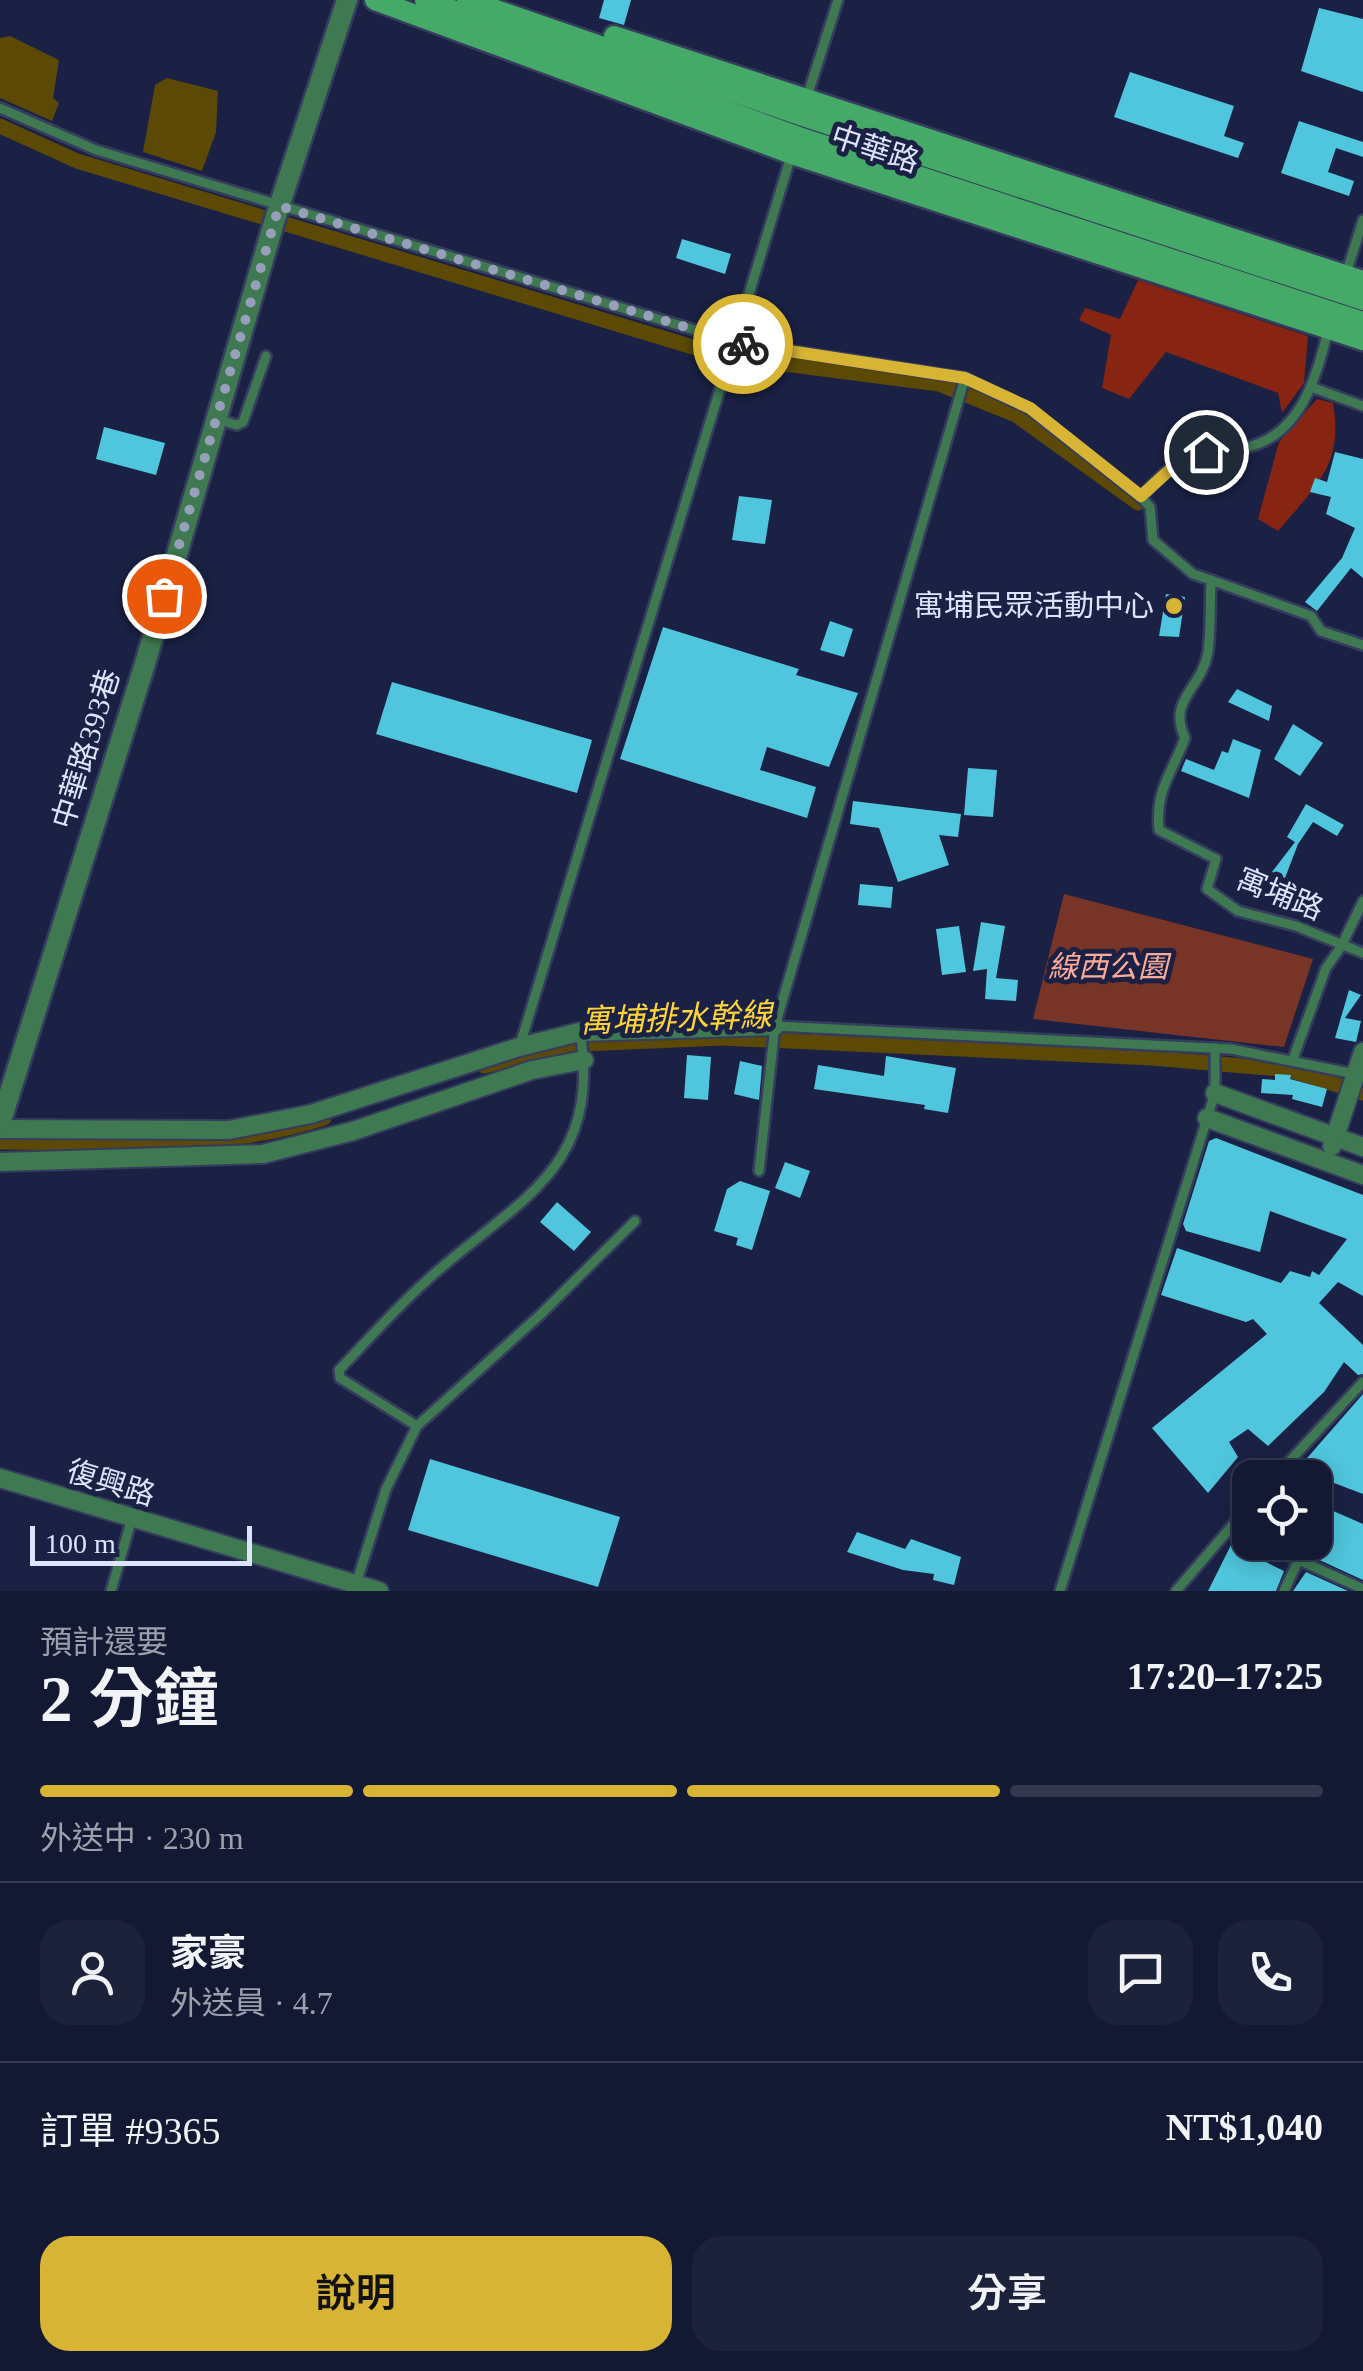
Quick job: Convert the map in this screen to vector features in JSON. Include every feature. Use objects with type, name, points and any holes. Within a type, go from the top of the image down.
[{"type":"main road","name":"中華路","points":[[374,0],[799,126],[1342,298],[1363,322]]},
{"type":"main road","name":"中華路","points":[[425,0],[799,126],[1342,298],[1363,300]]},
{"type":"main road","name":"中華路","points":[[467,0],[799,126]]},
{"type":"main road","name":"中華路","points":[[505,0],[799,126]]},
{"type":"main road","name":"中華路","points":[[1342,298],[1363,340]]},
{"type":"street","name":"中華路393巷","points":[[0,1126],[144,667],[277,212],[347,0]]},
{"type":"street","points":[[0,1126],[229,1130],[311,1114],[519,1047],[580,1032],[776,1026]]},
{"type":"street","points":[[1326,1161],[1359,1075],[1363,1052]]},
{"type":"street","points":[[0,1162],[263,1154],[353,1132],[532,1070],[584,1060]]},
{"type":"street","points":[[1216,1093],[1363,1147]]},
{"type":"street","points":[[1206,1118],[1363,1175]]},
{"type":"street","name":"復興路","points":[[0,1478],[379,1591]]},
{"type":"lane","points":[[519,1047],[838,0]]},
{"type":"lane","points":[[0,108],[96,150],[277,212],[735,342],[965,378],[1030,408],[1141,496],[1150,507],[1153,540],[1194,574],[1311,616],[1322,631],[1363,645]]},
{"type":"lane","points":[[1141,496],[1174,466],[1206,452],[1262,443],[1289,422],[1314,388],[1363,220]]},
{"type":"lane","points":[[216,418],[237,425],[242,422],[266,356]]},
{"type":"lane","points":[[760,1171],[776,1026],[960,407],[965,378]]},
{"type":"lane","points":[[1314,388],[1363,406]]},
{"type":"lane","name":"寓埔路","points":[[1211,580],[1208,654],[1200,678],[1180,706],[1177,721],[1185,738],[1162,784],[1159,830],[1216,859],[1207,889],[1238,911],[1296,926],[1363,952]]},
{"type":"lane","points":[[1293,1058],[1326,968],[1342,946],[1363,902]]},
{"type":"lane","points":[[776,1026],[1216,1048],[1293,1058],[1359,1075]]},
{"type":"lane","points":[[418,1426],[340,1378],[339,1370],[425,1282],[541,1188],[575,1130],[584,1094],[580,1032]]},
{"type":"lane","points":[[1060,1591],[1216,1093],[1216,1048]]},
{"type":"lane","points":[[356,1584],[386,1489],[418,1426],[541,1314],[635,1221]]},
{"type":"lane","points":[[1291,1460],[1363,1382]]},
{"type":"lane","points":[[111,1591],[132,1518]]},
{"type":"lane","points":[[1176,1591],[1232,1526]]},
{"type":"lane","points":[[1284,1591],[1298,1561],[1363,1589]]},
{"type":"green space","name":"線西公園","points":[[1064,894],[1313,959],[1284,1047],[1033,1019]]},
{"type":"shaded area","points":[[10,36],[59,60],[53,98],[59,103],[52,121],[0,98],[0,38]]},
{"type":"shaded area","points":[[167,78],[218,91],[216,132],[202,171],[143,152],[155,85]]},
{"type":"shaded area","points":[[1138,280],[1308,336],[1304,383],[1282,413],[1278,393],[1166,352],[1129,399],[1102,388],[1111,335],[1079,320],[1085,308],[1120,319]]},
{"type":"shaded area","points":[[1317,399],[1333,403],[1335,425],[1330,460],[1315,488],[1278,531],[1258,519],[1279,442]]},
{"type":"building","points":[[604,0],[631,0],[624,25],[599,18]]},
{"type":"building","points":[[1319,8],[1363,19],[1363,92],[1301,71]]},
{"type":"building","points":[[1130,72],[1234,106],[1224,136],[1244,143],[1238,158],[1114,117]]},
{"type":"building","points":[[1299,121],[1363,142],[1363,157],[1336,148],[1328,172],[1354,181],[1349,196],[1281,173]]},
{"type":"building","points":[[682,239],[731,254],[725,274],[676,258]]},
{"type":"building","points":[[104,427],[165,443],[156,475],[96,459]]},
{"type":"building","points":[[1335,452],[1363,459],[1363,578],[1351,568],[1317,611],[1305,602],[1342,558],[1355,528],[1326,514],[1331,497],[1310,492],[1315,478],[1327,482]]},
{"type":"building","points":[[739,496],[772,500],[765,544],[732,540]]},
{"type":"building","name":"寓埔民眾活動中心","points":[[1166,594],[1185,597],[1179,637],[1159,636]]},
{"type":"building","points":[[830,621],[853,629],[844,657],[820,650]]},
{"type":"building","points":[[663,627],[799,669],[796,675],[858,693],[829,767],[767,747],[760,770],[816,787],[807,818],[620,759]]},
{"type":"building","points":[[392,682],[592,740],[577,793],[376,734]]},
{"type":"building","points":[[1237,689],[1272,706],[1269,721],[1228,702]]},
{"type":"building","points":[[1293,724],[1323,743],[1300,776],[1274,759]]},
{"type":"building","points":[[1233,739],[1261,750],[1249,798],[1181,771],[1186,759],[1214,770],[1222,751],[1228,753]]},
{"type":"building","points":[[968,768],[997,770],[993,817],[964,815]]},
{"type":"building","points":[[853,801],[961,814],[958,837],[939,835],[949,865],[898,882],[879,828],[850,824]]},
{"type":"building","points":[[1306,804],[1344,825],[1337,836],[1313,822],[1298,844],[1285,878],[1272,872],[1295,842],[1287,837]]},
{"type":"building","points":[[860,884],[893,887],[891,908],[858,905]]},
{"type":"building","points":[[981,922],[1005,926],[996,978],[1018,980],[1016,1001],[985,999],[987,969],[973,971]]},
{"type":"building","points":[[959,926],[966,972],[942,975],[936,929]]},
{"type":"building","points":[[1349,990],[1361,995],[1345,1018],[1361,1021],[1356,1042],[1335,1038]]},
{"type":"building","points":[[687,1055],[711,1057],[708,1100],[684,1098]]},
{"type":"building","points":[[886,1056],[956,1068],[948,1113],[924,1109],[925,1105],[814,1089],[818,1065],[884,1076]]},
{"type":"building","points":[[740,1061],[762,1066],[759,1100],[734,1094]]},
{"type":"building","points":[[1275,1074],[1291,1075],[1290,1079],[1327,1089],[1322,1107],[1292,1099],[1293,1095],[1261,1093],[1262,1079],[1275,1080]]},
{"type":"building","points":[[1216,1138],[1363,1195],[1363,1296],[1338,1282],[1319,1303],[1363,1345],[1363,1374],[1358,1375],[1344,1362],[1324,1392],[1268,1446],[1248,1429],[1229,1442],[1238,1457],[1208,1493],[1152,1428],[1267,1334],[1253,1319],[1246,1322],[1161,1295],[1177,1248],[1281,1283],[1290,1271],[1310,1277],[1312,1271],[1319,1275],[1347,1239],[1270,1211],[1260,1252],[1186,1231],[1183,1224],[1209,1141]]},
{"type":"building","points":[[785,1162],[810,1171],[800,1198],[775,1188]]},
{"type":"building","points":[[740,1181],[770,1191],[752,1250],[736,1245],[738,1238],[714,1231],[727,1189]]},
{"type":"building","points":[[557,1202],[591,1232],[574,1251],[540,1222]]},
{"type":"building","points":[[1363,1394],[1363,1494],[1332,1482],[1332,1460],[1305,1460]]},
{"type":"building","points":[[430,1459],[620,1517],[598,1587],[408,1530]]},
{"type":"building","points":[[1332,1510],[1363,1524],[1363,1580],[1319,1560],[1332,1560]]},
{"type":"building","points":[[857,1532],[905,1549],[911,1539],[961,1557],[954,1585],[933,1580],[934,1574],[903,1570],[847,1552]]},
{"type":"building","points":[[1231,1545],[1232,1560],[1262,1560],[1284,1571],[1276,1591],[1208,1591]]},
{"type":"building","points":[[1306,1572],[1348,1591],[1293,1591]]},
{"type":"waterway","points":[[0,126],[77,161],[696,348],[744,359],[939,384],[1016,415],[1138,503]]},
{"type":"waterway","name":"寓埔排水幹線","points":[[484,1066],[583,1044],[722,1038],[1152,1058],[1289,1070],[1363,1093]]},
{"type":"waterway","name":"寓埔排水幹線","points":[[0,1142],[205,1141],[285,1129],[324,1118]]},
{"type":"way so far","points":[[164,596],[279,206],[743,344]]},
{"type":"place","name":"寓埔民眾活動中心","points":[[1174,606]]},
{"type":"route","points":[[743,344],[965,378],[1030,408],[1141,496],[1174,466],[1206,452]]}]
